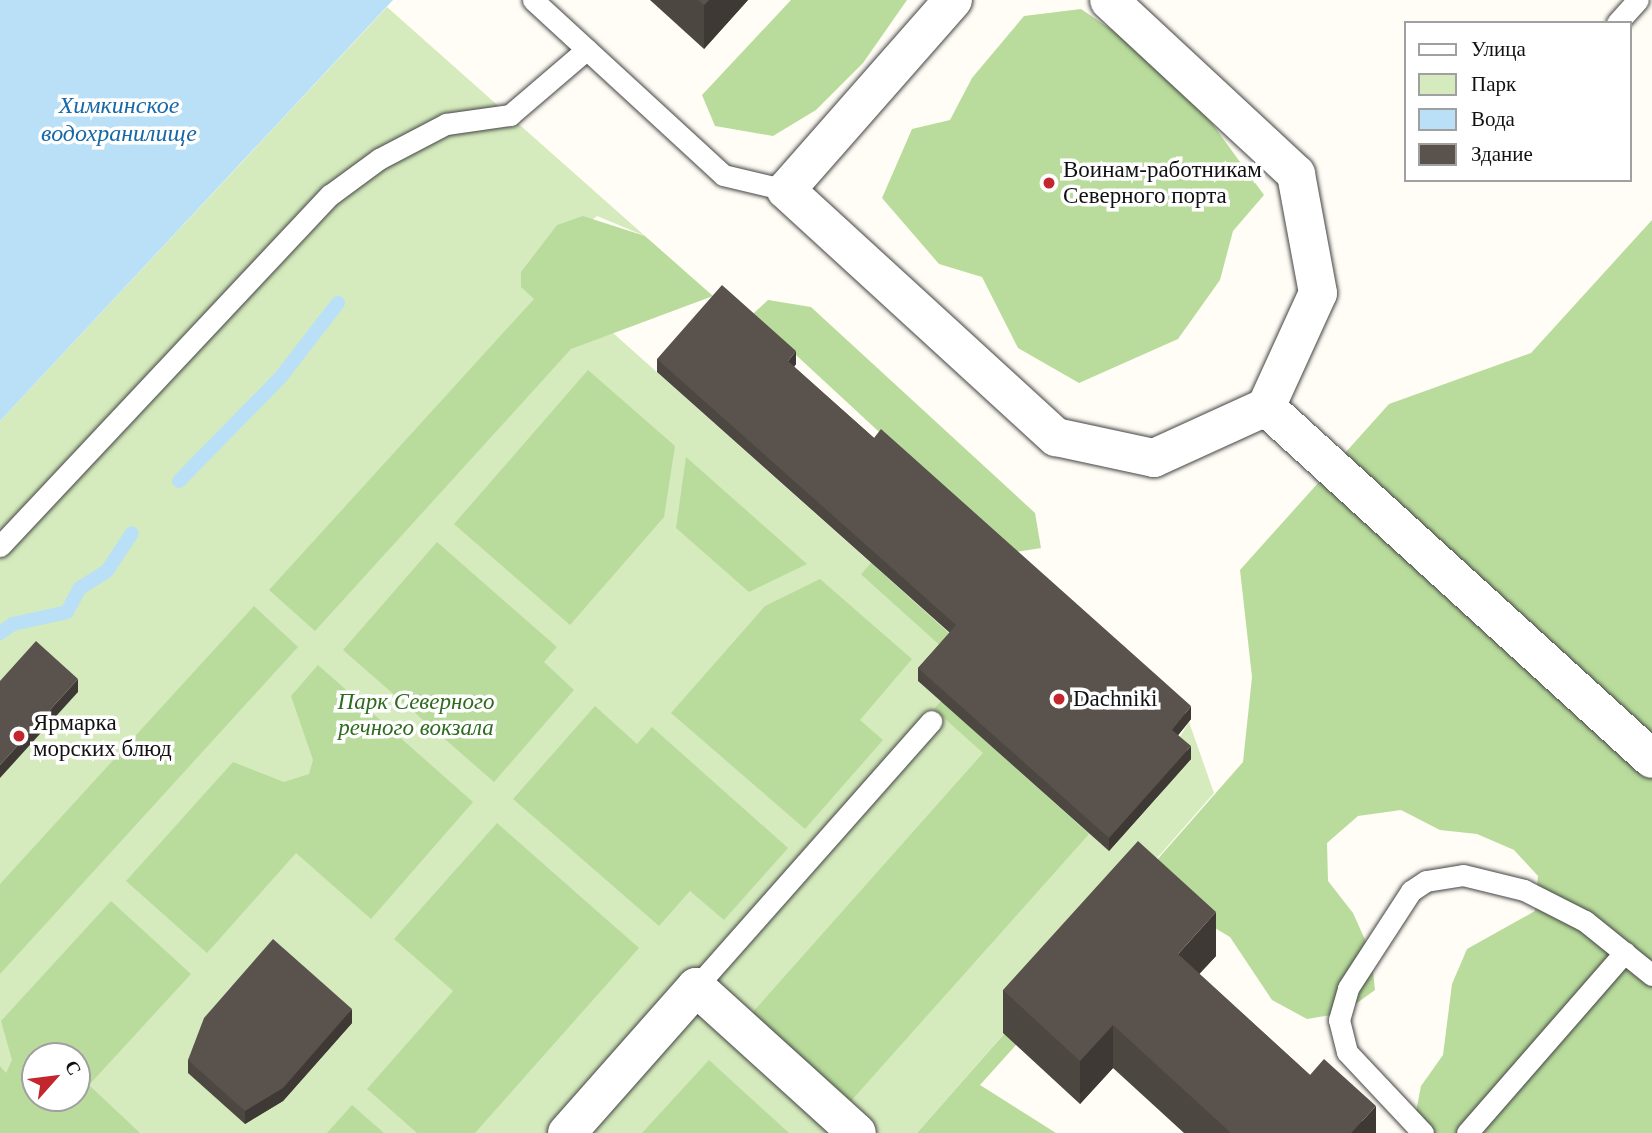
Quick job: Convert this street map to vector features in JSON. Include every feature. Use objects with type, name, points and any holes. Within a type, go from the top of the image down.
[{"type":"street","points":[[953,0],[786,190],[1056,437],[1154,458],[1266,407],[1318,293],[1296,174],[1109,0]]},
{"type":"street","points":[[1266,407],[1652,759]]},
{"type":"street","points":[[567,1133],[696,987],[857,1133]]},
{"type":"lane","points":[[533,0],[723,174],[786,190]]},
{"type":"lane","points":[[1620,21],[1638,0]]},
{"type":"lane","points":[[0,546],[330,195],[379,159],[446,124],[510,116],[587,49]]},
{"type":"lane","points":[[696,987],[931,722]]},
{"type":"lane","points":[[1423,1133],[1347,1052],[1339,1020],[1348,988],[1410,891],[1426,881],[1463,875],[1524,890],[1585,921],[1652,975]]},
{"type":"lane","points":[[1466,1133],[1625,952]]},
{"type":"green space","points":[[791,0],[907,0],[863,63],[816,110],[773,136],[715,126],[702,95]]},
{"type":"green space","name":"Парк Северного речного вокзала","points":[[387,7],[645,236],[597,216],[538,266],[956,639],[919,682],[1109,851],[1189,722],[1214,793],[917,1133],[0,1133],[0,421]]},
{"type":"green space","points":[[1081,9],[1146,53],[1211,122],[1264,195],[1233,231],[1220,280],[1178,339],[1079,383],[1018,348],[982,277],[939,264],[882,198],[912,129],[950,120],[972,78],[1024,16]]},
{"type":"green space","points":[[583,216],[645,236],[713,296],[571,349],[315,631],[269,590],[534,299],[521,287],[521,272],[557,225]]},
{"type":"green space","points":[[1652,220],[1652,1133],[1421,1133],[1414,1122],[1421,1086],[1443,1055],[1452,984],[1467,949],[1535,911],[1538,876],[1514,850],[1477,834],[1440,830],[1401,810],[1358,816],[1327,843],[1328,881],[1353,913],[1371,953],[1375,990],[1343,1013],[1307,1019],[1272,1000],[1230,937],[1154,892],[980,1085],[1056,1133],[917,1133],[1243,762],[1252,677],[1240,570],[1389,404],[1531,353]]},
{"type":"green space","points":[[768,300],[811,307],[1035,513],[1041,548],[1010,553],[783,343],[745,321]]},
{"type":"green space","points":[[588,370],[675,446],[664,517],[570,625],[454,524]]},
{"type":"green space","points":[[686,457],[807,564],[749,592],[676,528]]},
{"type":"green space","points":[[437,542],[557,647],[544,662],[574,690],[494,782],[343,650]]},
{"type":"green space","points":[[871,563],[956,639],[946,650],[861,574]]},
{"type":"green space","points":[[820,579],[912,659],[860,720],[883,740],[805,829],[671,713],[765,606]]},
{"type":"green space","points":[[254,606],[298,647],[0,974],[0,884]]},
{"type":"green space","points":[[318,665],[473,802],[371,919],[296,853],[207,953],[126,881],[233,762],[284,782],[309,774],[313,760],[291,696]]},
{"type":"green space","points":[[941,701],[1089,834],[851,1101],[752,1013],[983,753],[934,709]]},
{"type":"green space","points":[[595,706],[637,744],[652,727],[788,848],[724,920],[690,891],[659,926],[513,799]]},
{"type":"green space","points":[[497,823],[639,948],[475,1133],[417,1133],[367,1089],[453,991],[394,939]]},
{"type":"green space","points":[[111,901],[191,974],[91,1083],[91,1042],[21,1042],[21,1112],[91,1112],[91,1087],[140,1133],[0,1133],[0,1066],[6,1073],[12,1060],[1,1021]]},
{"type":"green space","points":[[709,1060],[789,1133],[642,1133]]},
{"type":"green space","points":[[352,1105],[384,1133],[327,1133]]},
{"type":"water","name":"Химкинское водохранилище","points":[[0,0],[393,0],[0,421]]},
{"type":"building","points":[[722,285],[796,351],[788,361],[874,438],[881,429],[1191,706],[1172,730],[1191,746],[1109,838],[918,668],[956,625],[657,359]]},
{"type":"building","name":"Ярмарка морских блюд","points":[[36,641],[78,679],[0,765],[0,681]]},
{"type":"building","points":[[1138,841],[1216,912],[1178,954],[1310,1075],[1324,1059],[1376,1106],[1351,1133],[1231,1133],[1113,1025],[1080,1061],[1003,990]]},
{"type":"building","points":[[273,939],[352,1009],[283,1088],[245,1111],[188,1060],[204,1018]]},
{"type":"waterway","points":[[179,481],[280,378],[338,303]]},
{"type":"waterway","points":[[0,633],[13,624],[67,612],[80,588],[107,571],[132,533]]},
{"type":"place","name":"Воинам-работникам Северного порта","points":[[1049,183]]},
{"type":"place","name":"Dachniki","points":[[1059,699]]},
{"type":"place","name":"Ярмарка морских блюд","points":[[19,736]]}]
